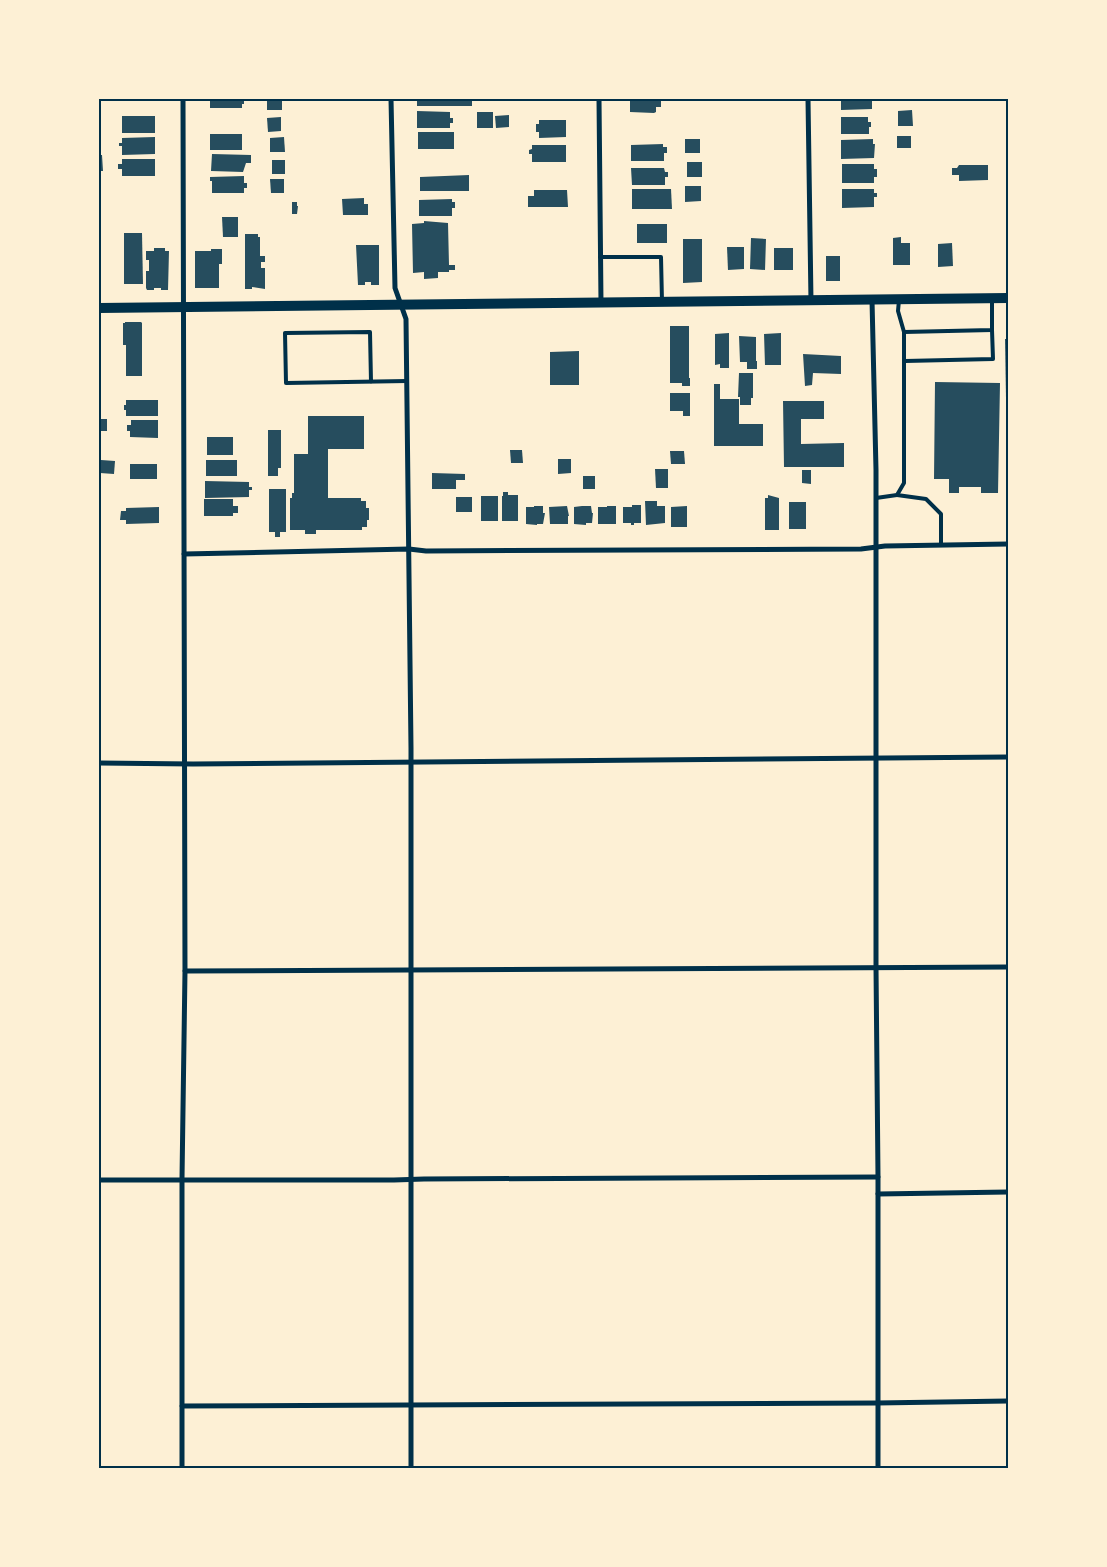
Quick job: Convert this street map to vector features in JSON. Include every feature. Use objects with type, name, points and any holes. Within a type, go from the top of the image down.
[{"type":"main road","points":[[99,308],[1008,298]]},
{"type":"street","points":[[182,1468],[182,1179],[185,971],[183,99]]},
{"type":"street","points":[[391,99],[395,288],[406,319],[407,381],[411,762],[411,1468]]},
{"type":"street","points":[[599,99],[601,302]]},
{"type":"street","points":[[808,99],[811,300]]},
{"type":"street","points":[[872,300],[876,498],[878,1468]]},
{"type":"street","points":[[184,554],[409,549],[426,551],[861,550],[885,546],[1008,544]]},
{"type":"street","points":[[99,763],[184,764],[1008,757]]},
{"type":"street","points":[[185,971],[1008,967]]},
{"type":"street","points":[[99,1180],[878,1177]]},
{"type":"street","points":[[878,1194],[1008,1192]]},
{"type":"street","points":[[182,1406],[1008,1401]]},
{"type":"lane","points":[[600,258],[661,257],[662,302]]},
{"type":"lane","points":[[905,361],[993,359],[992,298]]},
{"type":"lane","points":[[897,495],[904,483],[905,361],[904,332],[898,311],[899,300]]},
{"type":"lane","points":[[904,332],[992,330]]},
{"type":"lane","points":[[371,382],[370,332],[285,333],[286,383],[371,382],[407,381]]},
{"type":"lane","points":[[876,498],[897,495],[926,499],[941,514],[941,545]]},
{"type":"building","points":[[210,99],[244,99],[244,104],[242,104],[242,108],[210,108]]},
{"type":"building","points":[[267,99],[282,99],[282,110],[267,110]]},
{"type":"building","points":[[417,99],[472,99],[472,106],[417,106]]},
{"type":"building","points":[[630,99],[661,99],[661,107],[656,107],[656,112],[654,113],[630,112]]},
{"type":"building","points":[[841,99],[872,99],[872,109],[841,110]]},
{"type":"building","points":[[912,110],[913,126],[898,126],[898,111]]},
{"type":"building","points":[[417,111],[450,112],[450,118],[453,118],[453,123],[450,123],[450,128],[417,128]]},
{"type":"building","points":[[477,112],[493,112],[493,128],[477,128]]},
{"type":"building","points":[[509,115],[509,127],[496,128],[495,116]]},
{"type":"building","points":[[122,116],[155,116],[155,133],[122,133]]},
{"type":"building","points":[[281,117],[281,131],[268,132],[267,118]]},
{"type":"building","points":[[841,117],[868,117],[868,122],[871,122],[869,134],[841,134]]},
{"type":"building","points":[[539,120],[566,120],[566,137],[539,138],[539,132],[536,132],[536,124],[539,124]]},
{"type":"building","points":[[418,132],[454,132],[454,149],[418,149]]},
{"type":"building","points":[[210,134],[242,134],[242,150],[210,150]]},
{"type":"building","points":[[897,136],[911,136],[911,148],[897,148]]},
{"type":"building","points":[[155,137],[155,154],[122,155],[122,146],[119,146],[119,143],[122,143],[122,138]]},
{"type":"building","points":[[284,137],[285,152],[270,152],[270,138]]},
{"type":"building","points":[[685,139],[700,139],[700,153],[685,153]]},
{"type":"building","points":[[873,139],[873,144],[875,144],[874,158],[841,159],[841,140]]},
{"type":"building","points":[[663,144],[663,147],[667,147],[667,153],[664,153],[664,161],[631,161],[631,145]]},
{"type":"building","points":[[532,145],[566,145],[566,162],[532,162],[532,154],[529,154],[529,150],[532,149]]},
{"type":"building","points":[[212,154],[251,155],[251,163],[246,163],[243,172],[211,171]]},
{"type":"building","points":[[99,155],[102,155],[103,171],[99,171]]},
{"type":"building","points":[[122,159],[155,159],[155,176],[122,176],[122,169],[118,169],[118,164],[122,164]]},
{"type":"building","points":[[272,160],[285,160],[285,174],[272,174]]},
{"type":"building","points":[[687,162],[702,162],[702,177],[687,177]]},
{"type":"building","points":[[842,164],[874,164],[874,169],[877,169],[877,177],[874,177],[874,183],[842,183]]},
{"type":"building","points":[[959,165],[988,165],[988,180],[959,181],[959,175],[952,175],[952,168],[957,168]]},
{"type":"building","points":[[631,168],[664,168],[665,172],[668,172],[668,177],[665,177],[665,185],[632,185]]},
{"type":"building","points":[[469,175],[469,191],[420,191],[420,177]]},
{"type":"building","points":[[244,176],[244,183],[247,183],[247,188],[244,188],[244,193],[212,193],[210,177]]},
{"type":"building","points":[[270,179],[284,179],[284,193],[271,193]]},
{"type":"building","points":[[685,186],[701,186],[701,201],[685,202]]},
{"type":"building","points":[[632,189],[671,189],[672,209],[632,209]]},
{"type":"building","points":[[842,189],[874,189],[877,197],[874,197],[874,207],[842,208]]},
{"type":"building","points":[[534,190],[567,190],[568,207],[528,207],[528,196],[534,196]]},
{"type":"building","points":[[364,198],[364,204],[368,204],[368,215],[343,215],[342,199]]},
{"type":"building","points":[[452,199],[452,202],[455,202],[455,208],[452,208],[452,216],[419,216],[419,200]]},
{"type":"building","points":[[292,202],[297,202],[297,214],[292,214]]},
{"type":"building","points":[[222,217],[238,217],[238,237],[223,237]]},
{"type":"building","points":[[424,221],[448,223],[449,265],[455,265],[455,270],[438,272],[438,278],[424,279],[424,272],[413,273],[412,224],[424,223]]},
{"type":"building","points":[[637,224],[667,224],[667,243],[637,243]]},
{"type":"building","points":[[124,233],[142,233],[143,284],[124,284]]},
{"type":"building","points":[[245,234],[258,234],[258,237],[260,237],[260,256],[265,256],[265,262],[261,262],[261,268],[265,268],[265,289],[252,287],[252,289],[245,289]]},
{"type":"building","points":[[901,237],[901,243],[910,243],[910,265],[893,265],[893,238]]},
{"type":"building","points":[[751,238],[766,239],[765,270],[750,269]]},
{"type":"building","points":[[683,239],[702,239],[702,282],[683,283]]},
{"type":"building","points":[[952,243],[953,266],[938,267],[938,244]]},
{"type":"building","points":[[356,245],[379,245],[379,285],[371,285],[371,282],[365,282],[365,285],[358,285]]},
{"type":"building","points":[[727,247],[744,247],[744,269],[728,270]]},
{"type":"building","points":[[154,248],[165,248],[165,251],[169,251],[168,290],[154,288],[154,290],[147,290],[146,288],[146,271],[149,271],[149,260],[146,260],[146,251],[154,251]]},
{"type":"building","points":[[774,248],[793,248],[793,270],[774,270]]},
{"type":"building","points":[[211,249],[222,249],[222,264],[219,264],[219,288],[195,288],[195,251],[211,251]]},
{"type":"building","points":[[826,256],[840,256],[840,281],[826,281]]},
{"type":"building","points":[[123,323],[142,323],[142,376],[126,376],[126,345],[123,345]]},
{"type":"building","points":[[670,326],[689,326],[690,386],[682,386],[682,383],[670,383]]},
{"type":"building","points":[[729,333],[729,368],[720,368],[720,364],[715,365],[715,334]]},
{"type":"building","points":[[781,333],[781,365],[765,365],[764,334]]},
{"type":"building","points":[[739,336],[756,337],[757,369],[747,369],[747,362],[740,362]]},
{"type":"building","points":[[1005,339],[1008,339],[1008,398],[1006,398]]},
{"type":"building","points":[[579,351],[579,385],[550,385],[550,352]]},
{"type":"building","points":[[803,354],[841,356],[841,374],[813,373],[812,385],[805,386]]},
{"type":"building","points":[[739,373],[753,373],[753,398],[751,398],[751,405],[740,405],[740,397],[738,397]]},
{"type":"building","points":[[935,382],[1000,383],[998,493],[981,493],[981,487],[959,487],[959,493],[949,493],[949,479],[934,479]]},
{"type":"building","points":[[714,384],[720,384],[720,399],[739,399],[739,424],[763,424],[763,446],[714,446]]},
{"type":"building","points":[[670,393],[690,393],[690,416],[683,416],[683,411],[670,411]]},
{"type":"building","points":[[126,400],[158,400],[158,416],[126,416],[124,405],[126,405]]},
{"type":"building","points":[[783,401],[824,401],[824,419],[801,419],[801,444],[844,443],[844,467],[784,467]]},
{"type":"building","points":[[308,416],[364,416],[364,449],[328,449],[328,498],[361,498],[361,501],[366,501],[366,508],[369,508],[369,520],[367,520],[367,527],[362,527],[362,530],[316,530],[316,534],[305,534],[305,530],[290,530],[290,498],[292,498],[292,493],[294,493],[294,454],[308,454]]},
{"type":"building","points":[[99,419],[107,419],[107,431],[99,431]]},
{"type":"building","points":[[131,420],[158,420],[158,438],[130,437],[127,425],[131,425]]},
{"type":"building","points":[[268,430],[281,430],[281,468],[278,468],[278,476],[268,476]]},
{"type":"building","points":[[207,437],[233,437],[233,455],[207,455]]},
{"type":"building","points":[[510,450],[522,450],[523,463],[511,463]]},
{"type":"building","points":[[670,451],[684,451],[685,464],[671,464]]},
{"type":"building","points":[[558,459],[571,459],[571,473],[558,474]]},
{"type":"building","points":[[101,460],[115,461],[114,474],[100,473]]},
{"type":"building","points":[[206,460],[237,460],[237,476],[206,476]]},
{"type":"building","points":[[130,464],[157,464],[157,479],[130,479]]},
{"type":"building","points":[[655,469],[668,469],[668,488],[656,488]]},
{"type":"building","points":[[802,470],[811,470],[811,484],[802,483]]},
{"type":"building","points":[[432,473],[465,474],[465,480],[456,480],[456,489],[432,489]]},
{"type":"building","points":[[583,476],[595,476],[595,489],[583,489]]},
{"type":"building","points":[[205,481],[249,482],[249,487],[252,487],[252,490],[249,490],[249,497],[205,498]]},
{"type":"building","points":[[269,489],[286,489],[286,532],[280,532],[280,537],[275,537],[275,532],[269,532]]},
{"type":"building","points":[[503,492],[508,492],[508,495],[518,495],[518,521],[502,521]]},
{"type":"building","points":[[768,495],[779,498],[779,530],[765,530],[765,498],[768,498]]},
{"type":"building","points":[[481,496],[498,496],[498,521],[481,521]]},
{"type":"building","points":[[456,497],[472,497],[472,512],[456,512]]},
{"type":"building","points":[[204,499],[233,499],[233,506],[238,506],[238,513],[233,513],[233,516],[204,516]]},
{"type":"building","points":[[645,501],[657,501],[657,506],[665,506],[665,523],[646,525]]},
{"type":"building","points":[[789,502],[806,502],[806,529],[789,529]]},
{"type":"building","points":[[632,505],[641,505],[641,523],[631,525],[631,523],[623,523],[623,507],[632,507]]},
{"type":"building","points":[[543,506],[543,513],[545,513],[543,524],[526,524],[526,507]]},
{"type":"building","points":[[567,506],[568,524],[550,524],[549,507]]},
{"type":"building","points":[[591,506],[593,513],[592,523],[586,523],[586,525],[574,524],[574,507]]},
{"type":"building","points":[[616,506],[616,524],[598,524],[598,507]]},
{"type":"building","points":[[687,506],[687,527],[671,527],[671,507]]},
{"type":"building","points":[[159,507],[159,523],[126,524],[126,520],[120,520],[121,511],[126,511],[126,508]]}]
